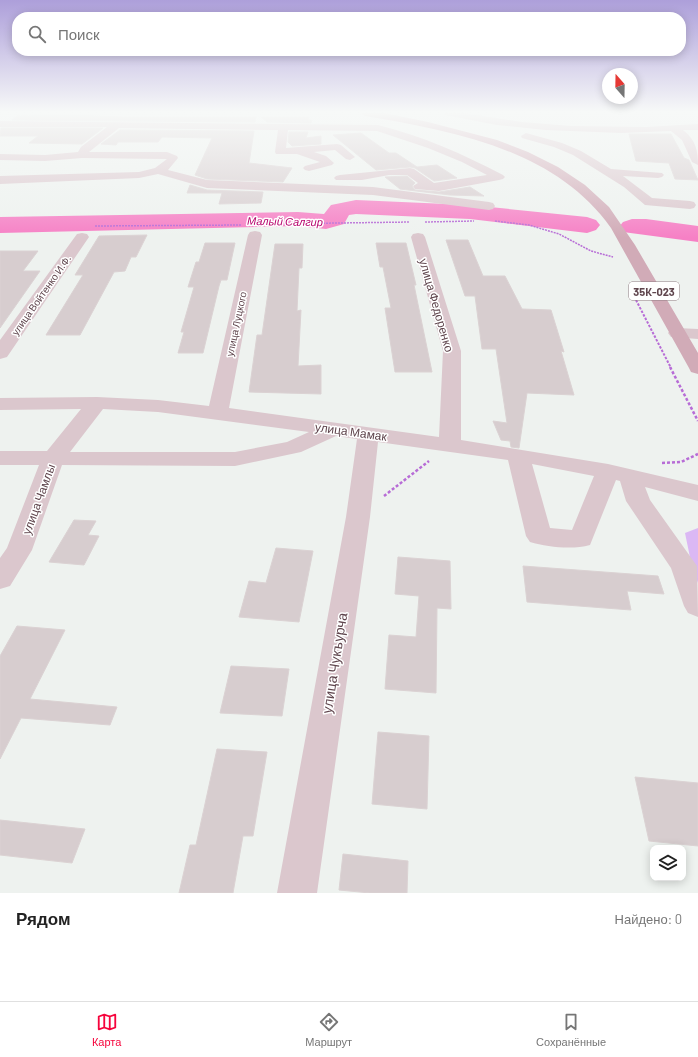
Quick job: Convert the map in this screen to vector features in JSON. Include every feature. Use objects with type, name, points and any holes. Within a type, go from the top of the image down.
[{"type":"main road","name":"35К-023","points":[[525,155],[567,178],[587,193],[604,210],[624,236],[677,333],[698,368]]},
{"type":"street","points":[[0,157],[44,158],[106,155]]},
{"type":"street","points":[[0,180],[139,175],[160,170],[170,164],[173,158],[163,155]]},
{"type":"street","points":[[305,172],[328,163],[322,158],[309,155]]},
{"type":"street","points":[[390,185],[432,187],[499,177],[453,155]]},
{"type":"street","points":[[578,155],[628,184],[649,202],[690,205]]},
{"type":"street","points":[[378,163],[389,172]]},
{"type":"street","points":[[297,166],[305,172],[326,179],[362,177],[389,172],[410,171],[432,187]]},
{"type":"street","points":[[160,170],[206,184],[373,191],[489,206],[475,197],[463,183]]},
{"type":"street","points":[[609,172],[658,175]]},
{"type":"street","name":"улица Федоренко","points":[[419,227],[452,351],[450,444]]},
{"type":"street","name":"улица Луцкого","points":[[218,413],[255,228]]},
{"type":"street","name":"улица Войтенко И.Ф.","points":[[0,353],[82,237]]},
{"type":"street","points":[[677,333],[698,334]]},
{"type":"street","name":"улица Мамак","points":[[0,404],[97,403],[158,406],[218,413],[450,444],[518,455],[619,473],[698,493]]},
{"type":"street","name":"улица Чамлы","points":[[0,579],[20,550],[53,458],[97,403]]},
{"type":"street","points":[[0,458],[235,459],[293,447],[333,429]]},
{"type":"street","name":"улица Чукъурча","points":[[297,893],[358,517],[368,434]]},
{"type":"street","points":[[518,455],[539,536],[581,539],[619,473],[684,566],[698,606]]},
{"type":"path","points":[[82,237],[95,226],[255,228],[419,227],[477,221]]},
{"type":"path","points":[[493,221],[529,225],[559,234],[590,251],[615,257]]},
{"type":"path","points":[[635,298],[698,421]]},
{"type":"path","points":[[358,517],[450,444]]},
{"type":"shaded area","points":[[698,528],[698,583],[692,567],[685,533]]},
{"type":"building","points":[[204,155],[250,155],[249,163],[292,168],[283,182],[207,179],[195,175]]},
{"type":"building","points":[[357,155],[399,155],[417,167],[437,165],[457,178],[434,181],[415,168],[410,167],[376,170]]},
{"type":"building","points":[[634,155],[682,155],[684,158],[689,160],[698,180],[675,179],[669,163],[636,161]]},
{"type":"building","points":[[407,176],[415,183],[412,186],[415,190],[439,192],[470,187],[484,196],[450,195],[400,189],[385,177]]},
{"type":"building","points":[[190,185],[207,190],[263,192],[261,203],[219,204],[222,193],[187,193]]},
{"type":"building","points":[[147,235],[136,257],[131,257],[125,271],[114,272],[80,335],[46,335],[83,275],[75,275],[99,236]]},
{"type":"building","points":[[446,240],[468,240],[483,276],[505,276],[522,309],[551,310],[564,352],[561,351],[574,395],[527,393],[519,448],[511,447],[510,441],[501,440],[493,421],[507,423],[496,349],[482,349],[475,296],[465,296]]},
{"type":"building","points":[[205,243],[235,243],[227,280],[221,280],[219,286],[203,353],[178,353],[184,332],[181,332],[194,287],[188,287],[196,262],[199,262]]},
{"type":"building","points":[[376,243],[406,243],[416,285],[414,285],[432,372],[395,372],[385,308],[391,308],[383,267],[380,267]]},
{"type":"building","points":[[275,244],[303,244],[302,268],[299,268],[297,311],[301,310],[298,366],[321,365],[321,394],[249,392],[257,335],[262,335]]},
{"type":"building","points":[[0,251],[38,251],[23,271],[40,271],[0,328]]},
{"type":"building","points":[[74,520],[96,521],[88,535],[99,536],[84,565],[49,562]]},
{"type":"building","points":[[276,548],[313,551],[299,622],[239,617],[249,581],[266,583]]},
{"type":"building","points":[[398,557],[450,561],[451,609],[437,608],[436,693],[385,689],[389,635],[416,637],[419,596],[395,594]]},
{"type":"building","points":[[523,566],[658,576],[664,594],[627,591],[631,610],[527,602]]},
{"type":"building","points":[[17,626],[65,630],[30,699],[117,707],[110,725],[21,718],[0,759],[0,656]]},
{"type":"building","points":[[231,666],[289,669],[282,716],[220,713]]},
{"type":"building","points":[[378,732],[429,736],[427,809],[372,804]]},
{"type":"building","points":[[217,749],[267,752],[253,836],[243,836],[233,893],[179,893],[190,845],[196,845]]},
{"type":"building","points":[[635,777],[698,783],[698,846],[649,841]]},
{"type":"building","points":[[0,820],[85,829],[72,863],[0,855]]},
{"type":"building","points":[[343,854],[408,861],[407,893],[370,893],[339,890]]},
{"type":"waterway","name":"Малый Салгир","points":[[0,225],[298,219],[326,222],[335,219],[339,210],[356,207],[470,212],[587,225]]},
{"type":"waterway","name":"Малый Салгир","points":[[632,227],[646,227],[698,234]]}]
